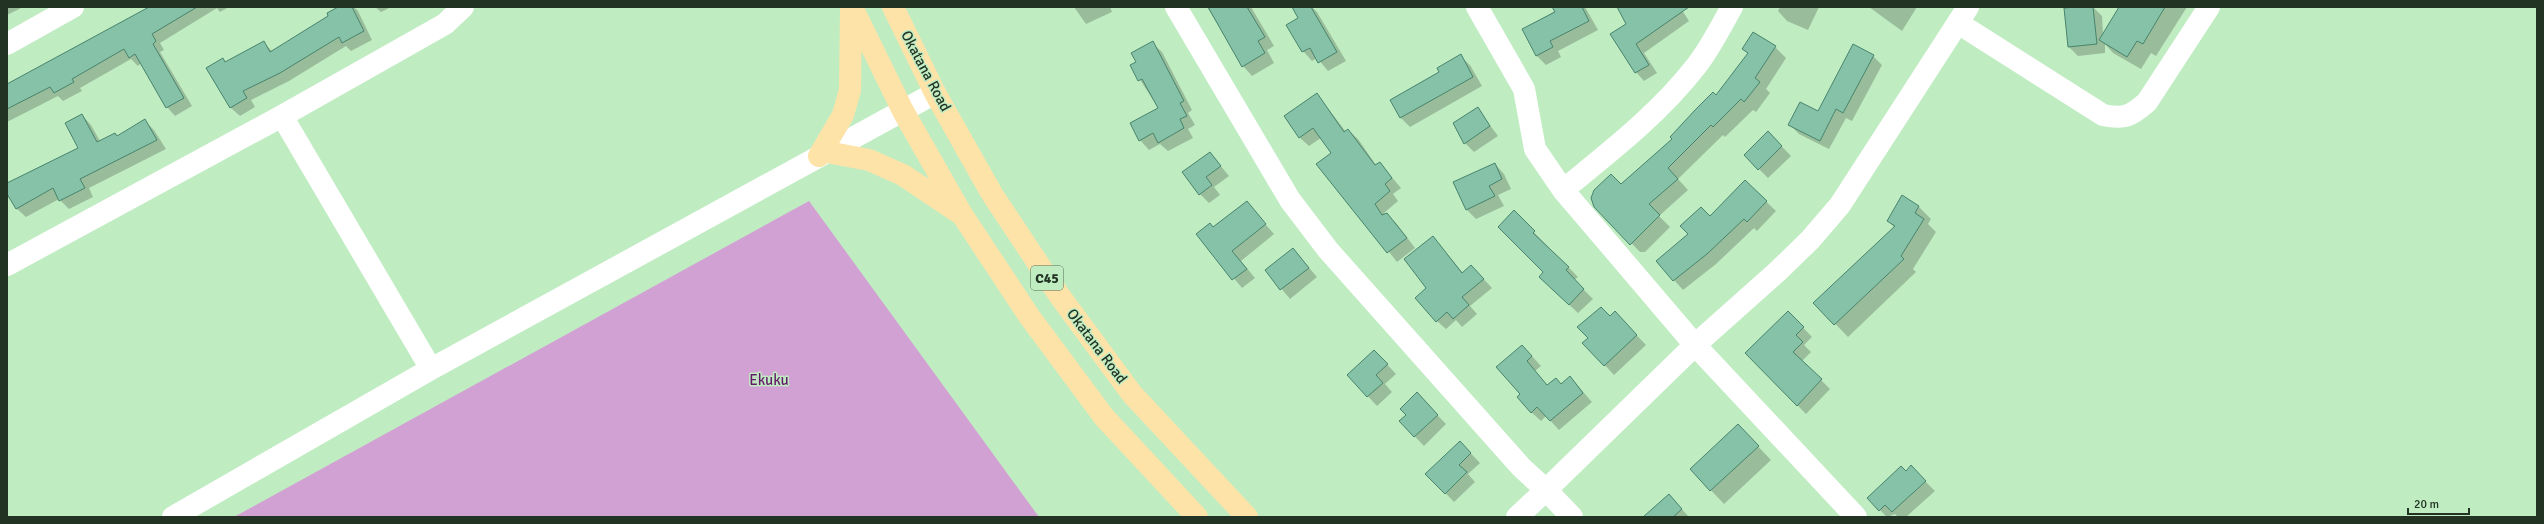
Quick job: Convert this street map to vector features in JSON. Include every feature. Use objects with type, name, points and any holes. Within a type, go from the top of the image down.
[{"type":"main road","name":"C45","points":[[852,7],[903,110],[961,213],[1029,316],[1104,417],[1197,517]]},
{"type":"main road","points":[[852,7],[849,49],[850,90],[843,115],[823,154],[868,160],[903,175],[961,213]]},
{"type":"main road","name":"Okatana Road","points":[[893,7],[935,92],[992,194],[1059,295],[1132,394],[1247,517]]},
{"type":"street","points":[[7,44],[73,7]]},
{"type":"street","points":[[7,265],[282,116],[445,24],[463,7]]},
{"type":"street","points":[[1176,7],[1290,200],[1328,250],[1495,438],[1572,517]]},
{"type":"street","points":[[1563,190],[1629,137],[1664,103],[1698,64],[1732,7]]},
{"type":"street","points":[[1517,517],[1695,345],[1778,272],[1810,240],[1840,205],[1963,15],[2102,115],[2120,118],[2134,114],[2147,102],[2209,7]]},
{"type":"street","points":[[1479,8],[1524,90],[1535,148],[1563,190],[1695,345],[1856,517]]},
{"type":"street","points":[[173,517],[431,369],[935,92]]},
{"type":"street","points":[[282,116],[431,369]]},
{"type":"green space","name":"Ekuku","points":[[809,201],[1039,517],[234,517]]},
{"type":"building","points":[[149,7],[197,7],[152,34],[156,41],[153,44],[184,98],[166,108],[135,54],[129,58],[124,49],[72,79],[74,82],[54,93],[50,87],[7,109],[7,84]]},
{"type":"building","points":[[338,7],[352,7],[364,31],[342,43],[339,37],[280,73],[243,91],[247,98],[230,108],[206,68],[223,58],[225,62],[264,41],[270,52],[328,16],[327,13]]},
{"type":"building","points":[[1208,7],[1247,7],[1265,37],[1258,41],[1265,53],[1242,67]]},
{"type":"building","points":[[1292,7],[1311,7],[1337,52],[1318,63],[1310,48],[1302,52],[1286,25],[1298,18]]},
{"type":"building","points":[[1552,7],[1582,7],[1589,21],[1550,41],[1553,47],[1536,56],[1522,29],[1555,12]]},
{"type":"building","points":[[1617,7],[1689,7],[1636,44],[1649,65],[1635,73],[1610,34],[1626,24]]},
{"type":"building","points":[[2093,7],[2097,44],[2068,47],[2064,8]]},
{"type":"building","points":[[2119,7],[2165,7],[2143,44],[2137,41],[2127,57],[2099,40]]},
{"type":"building","points":[[1753,32],[1776,46],[1755,78],[1760,82],[1744,102],[1741,99],[1713,127],[1711,125],[1668,168],[1678,179],[1649,204],[1660,215],[1630,245],[1594,207],[1591,198],[1594,190],[1611,174],[1621,184],[1672,139],[1670,137],[1713,92],[1716,95],[1748,53],[1742,49]]},
{"type":"building","points":[[1153,41],[1184,101],[1180,103],[1187,116],[1180,119],[1184,128],[1158,143],[1153,133],[1139,141],[1130,123],[1158,108],[1142,79],[1138,81],[1130,65],[1136,62],[1131,53]]},
{"type":"building","points":[[1853,44],[1874,55],[1843,113],[1836,109],[1820,141],[1788,125],[1800,102],[1818,111]]},
{"type":"building","points":[[1461,54],[1473,77],[1400,118],[1390,100],[1439,72],[1437,68]]},
{"type":"building","points":[[1317,93],[1344,132],[1348,129],[1375,165],[1380,162],[1392,178],[1385,184],[1390,191],[1375,204],[1382,215],[1387,213],[1407,238],[1387,253],[1316,164],[1331,153],[1313,128],[1299,138],[1284,116]]},
{"type":"building","points":[[1478,107],[1490,126],[1464,144],[1453,123]]},
{"type":"building","points":[[82,114],[97,142],[115,133],[117,136],[145,119],[157,140],[80,179],[85,188],[59,201],[53,188],[16,209],[7,194],[7,183],[78,148],[65,123]]},
{"type":"building","points":[[1768,131],[1782,146],[1758,170],[1744,155]]},
{"type":"building","points":[[1210,152],[1221,166],[1206,177],[1212,185],[1199,195],[1182,172]]},
{"type":"building","points":[[1495,163],[1502,179],[1489,186],[1495,196],[1466,210],[1453,182]]},
{"type":"building","points":[[1745,180],[1767,201],[1747,222],[1744,219],[1707,254],[1673,281],[1656,261],[1688,234],[1680,226],[1701,207],[1710,216]]},
{"type":"building","points":[[1902,195],[1919,206],[1915,213],[1924,219],[1901,256],[1904,259],[1834,325],[1813,303],[1895,226],[1887,221]]},
{"type":"building","points":[[1247,201],[1266,224],[1232,251],[1247,269],[1232,280],[1196,234],[1210,223],[1213,227]]},
{"type":"building","points":[[1514,210],[1535,231],[1533,233],[1569,267],[1566,270],[1584,289],[1569,305],[1539,277],[1543,272],[1498,227]]},
{"type":"building","points":[[1433,236],[1462,273],[1471,265],[1484,279],[1462,297],[1469,305],[1453,319],[1447,312],[1436,322],[1415,298],[1426,288],[1404,259]]},
{"type":"building","points":[[1293,248],[1309,268],[1280,290],[1265,270]]},
{"type":"building","points":[[1601,307],[1610,316],[1615,311],[1637,335],[1604,366],[1582,343],[1588,338],[1577,327]]},
{"type":"building","points":[[1788,311],[1804,327],[1796,335],[1803,342],[1793,352],[1822,379],[1797,406],[1745,353]]},
{"type":"building","points":[[1522,345],[1532,356],[1527,361],[1547,385],[1556,378],[1561,384],[1570,376],[1583,393],[1550,421],[1537,407],[1531,413],[1517,397],[1520,394],[1496,367]]},
{"type":"building","points":[[1374,350],[1388,364],[1376,375],[1383,383],[1367,397],[1347,375]]},
{"type":"building","points":[[1417,392],[1438,415],[1414,437],[1399,421],[1406,415],[1400,409]]},
{"type":"building","points":[[1738,424],[1759,446],[1710,491],[1690,469]]},
{"type":"building","points":[[1460,441],[1471,453],[1459,465],[1467,472],[1445,494],[1425,474]]},
{"type":"building","points":[[1911,465],[1926,481],[1892,512],[1885,505],[1879,511],[1867,498],[1901,466],[1906,471]]},
{"type":"building","points":[[1669,494],[1682,509],[1673,517],[1643,517]]}]
